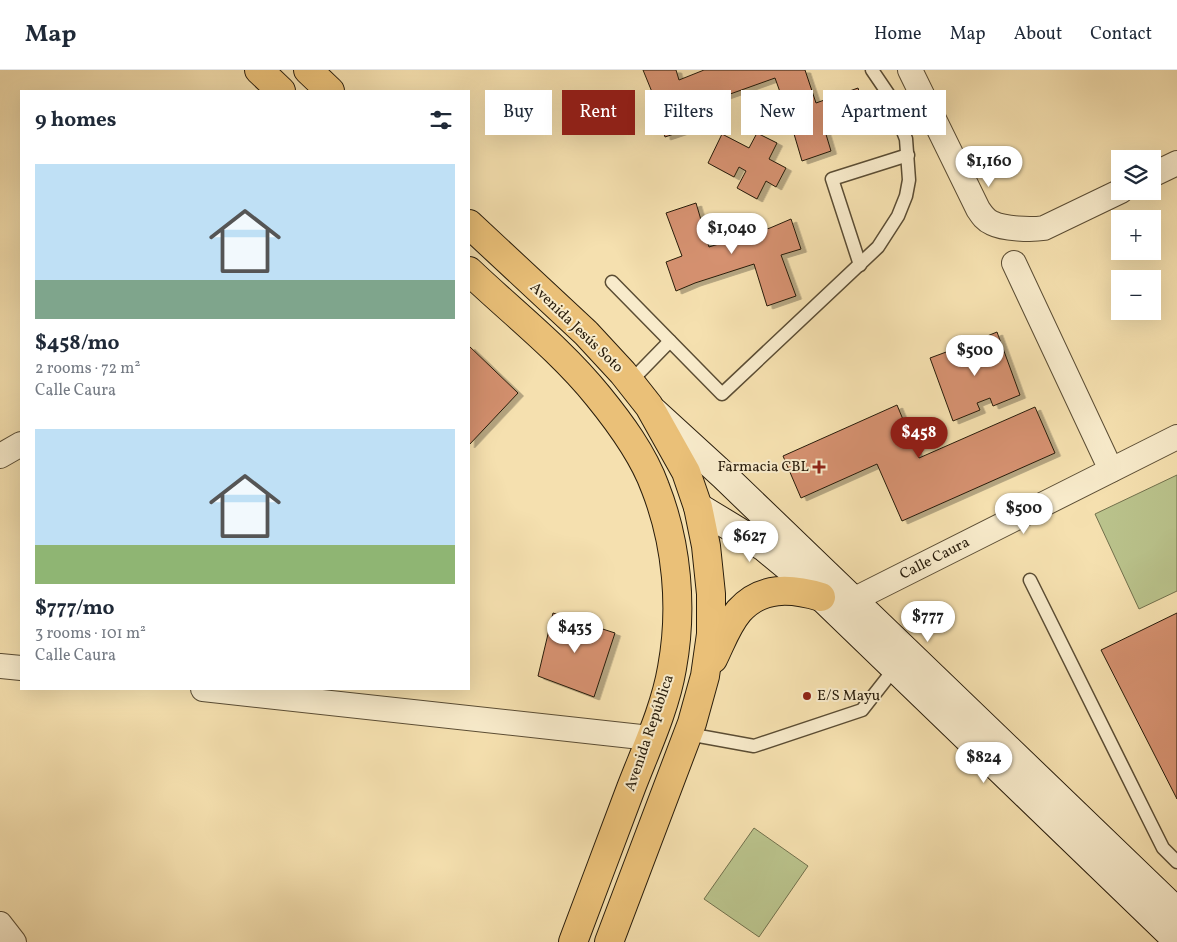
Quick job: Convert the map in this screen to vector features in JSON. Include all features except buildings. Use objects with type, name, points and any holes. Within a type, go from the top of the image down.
[{"type":"main road","points":[[259,70],[280,90]]},
{"type":"main road","points":[[308,70],[329,90]]},
{"type":"main road","name":"Avenida Jesús Soto","points":[[470,225],[586,333],[630,382],[649,406],[686,472],[698,507],[706,546],[711,594],[710,634],[705,676]]},
{"type":"main road","name":"Avenida Jesús Soto","points":[[470,272],[562,358],[597,395],[621,426],[642,461]]},
{"type":"main road","points":[[642,461],[666,485],[698,507]]},
{"type":"main road","name":"Avenida República","points":[[573,942],[660,712],[672,669],[677,631],[677,596],[673,551],[655,485],[642,461]]},
{"type":"main road","points":[[609,942],[688,734],[705,676],[729,626],[738,612],[748,602],[772,592],[788,589],[800,590],[821,596]]},
{"type":"street","points":[[910,70],[978,209],[992,223],[1032,229],[1044,228],[1111,195]]},
{"type":"street","points":[[1161,171],[1177,163]]},
{"type":"street","points":[[1014,263],[1111,470]]},
{"type":"street","points":[[649,406],[1177,912]]},
{"type":"street","name":"Calle Caura","points":[[853,600],[1177,437]]},
{"type":"street","points":[[0,456],[20,445]]},
{"type":"street","points":[[698,507],[764,547],[804,580],[1177,940]]},
{"type":"street","points":[[0,666],[20,668]]},
{"type":"street","points":[[213,690],[650,738]]},
{"type":"street","points":[[0,924],[14,942]]},
{"type":"lane","points":[[612,282],[722,394],[878,247],[898,216],[906,196],[909,180],[906,139],[889,95],[872,70]]},
{"type":"lane","points":[[860,265],[832,179],[908,154]]},
{"type":"lane","points":[[630,382],[670,341]]},
{"type":"lane","points":[[1030,580],[1163,848],[1177,862]]},
{"type":"lane","points":[[688,734],[754,746],[862,710],[895,668]]},
{"type":"green space","points":[[1177,475],[1177,591],[1139,609],[1095,514]]},
{"type":"green space","points":[[754,828],[808,866],[759,937],[704,899]]},
{"type":"place","name":"Farmacia CBL","points":[[819,467]]},
{"type":"place","name":"E/S Mayu","points":[[807,696]]}]
